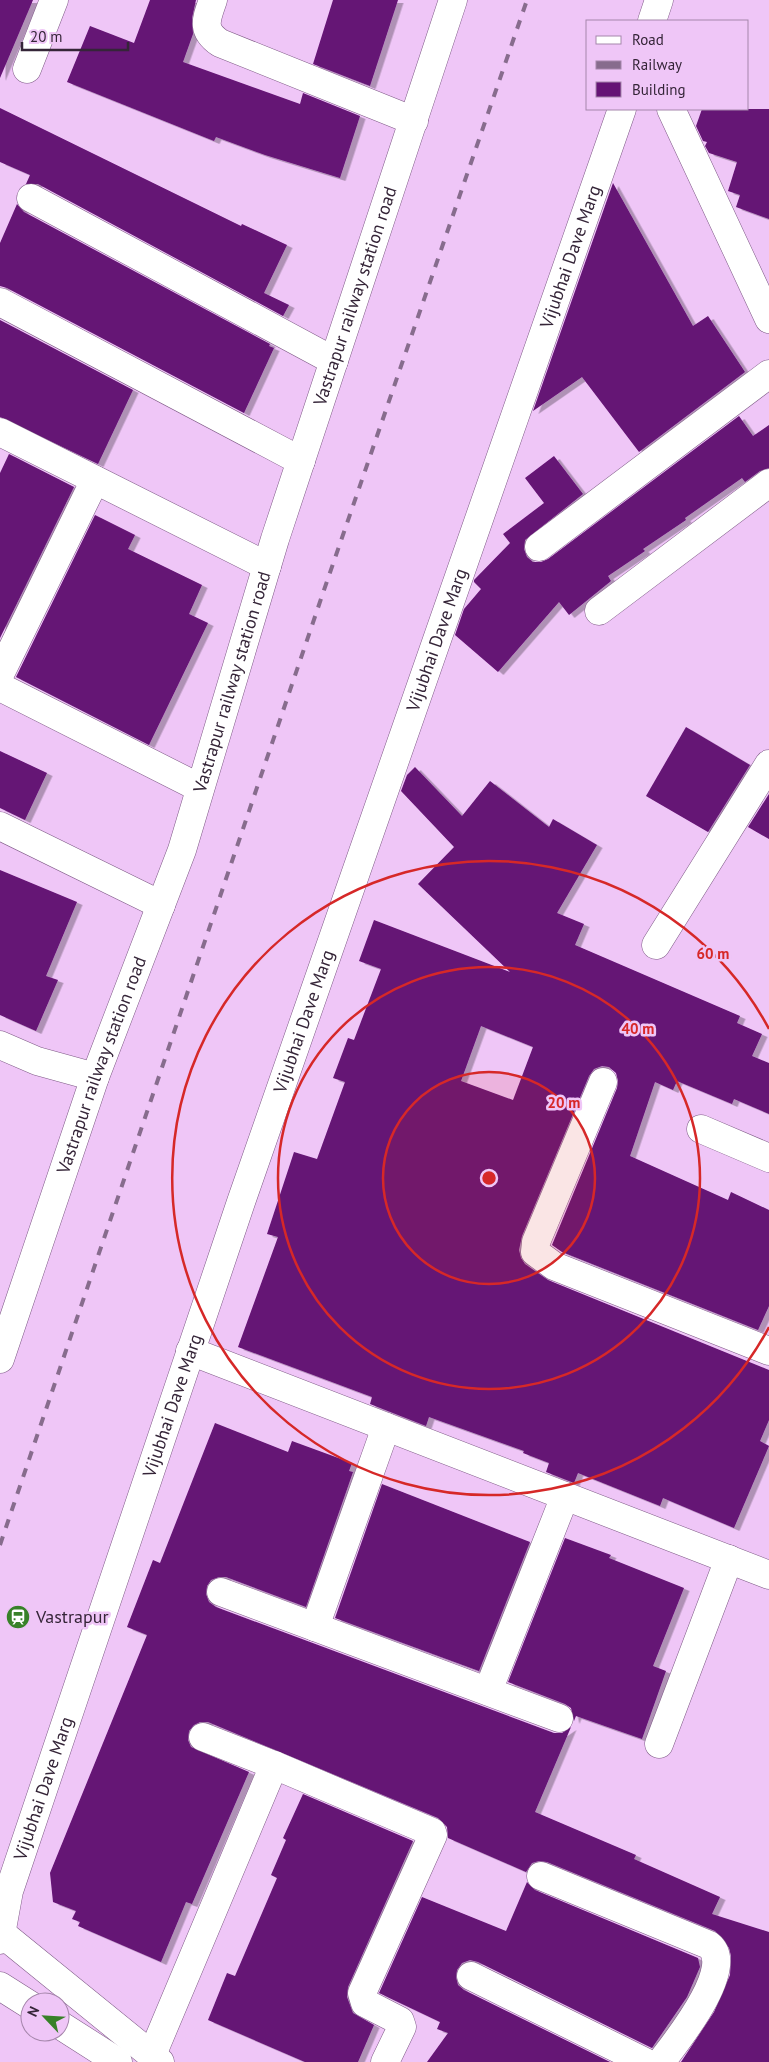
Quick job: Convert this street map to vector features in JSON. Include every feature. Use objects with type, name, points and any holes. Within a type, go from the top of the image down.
[{"type":"street","points":[[27,70],[54,0]]},
{"type":"street","points":[[213,0],[207,16],[206,27],[210,36],[220,43],[414,121]]},
{"type":"street","name":"Vastrapur railway station road","points":[[0,1359],[95,1077],[182,850],[267,566],[454,0]]},
{"type":"street","points":[[652,20],[659,0]]},
{"type":"street","name":"Vijubhai Dave Marg","points":[[1,1935],[8,1892],[190,1351],[622,110]]},
{"type":"street","points":[[671,110],[769,319]]},
{"type":"street","points":[[31,198],[334,361]]},
{"type":"street","points":[[0,302],[301,461]]},
{"type":"street","points":[[539,547],[769,374]]},
{"type":"street","points":[[2,438],[95,480],[267,566]]},
{"type":"street","points":[[0,674],[95,480]]},
{"type":"street","points":[[599,611],[769,483]]},
{"type":"street","points":[[0,687],[200,788]]},
{"type":"street","points":[[656,945],[769,764]]},
{"type":"street","points":[[0,826],[161,905]]},
{"type":"street","points":[[0,1045],[38,1061],[95,1077]]},
{"type":"street","points":[[603,1082],[536,1242],[536,1252],[554,1266],[767,1344]]},
{"type":"street","points":[[701,1129],[769,1158]]},
{"type":"street","points":[[190,1351],[769,1574]]},
{"type":"street","points":[[315,1627],[386,1427]]},
{"type":"street","points":[[488,1691],[565,1496]]},
{"type":"street","points":[[659,1744],[729,1559]]},
{"type":"street","points":[[221,1592],[559,1718]]},
{"type":"street","points":[[204,1737],[432,1832],[433,1835],[362,1993],[365,2003],[400,2021],[402,2027],[385,2062]]},
{"type":"street","points":[[1,1935],[156,2059],[274,1765]]},
{"type":"street","points":[[541,1876],[709,1945],[714,1950],[717,1960],[715,1976],[698,2010],[661,2062]]},
{"type":"street","points":[[471,1976],[645,2062]]},
{"type":"street","points":[[0,1986],[20,1999]]},
{"type":"street","points":[[70,2031],[118,2062]]},
{"type":"building","points":[[0,0],[33,0],[0,78]]},
{"type":"building","points":[[150,0],[196,0],[192,18],[193,34],[183,62],[300,104],[303,93],[360,116],[340,178],[265,155],[216,137],[214,141],[67,82],[90,26],[134,43]]},
{"type":"building","points":[[333,0],[398,0],[370,86],[313,64]]},
{"type":"building","points":[[0,108],[241,226],[242,224],[287,245],[264,293],[289,305],[283,316],[38,184],[26,184],[30,175],[0,162]]},
{"type":"building","points":[[769,109],[769,219],[736,207],[740,195],[728,191],[737,162],[709,153],[705,146],[707,142],[703,141],[696,126],[702,110]]},
{"type":"building","points":[[613,183],[693,326],[708,316],[745,372],[639,452],[582,377],[533,411]]},
{"type":"building","points":[[17,204],[24,212],[270,344],[269,346],[274,348],[244,413],[0,286],[0,243]]},
{"type":"building","points":[[0,320],[133,390],[98,464],[0,417]]},
{"type":"building","points":[[739,416],[753,436],[769,425],[769,468],[760,471],[745,482],[742,478],[685,518],[686,520],[643,549],[645,551],[608,576],[611,581],[569,615],[559,602],[498,672],[455,635],[464,609],[481,589],[474,580],[510,543],[503,534],[544,503],[525,478],[554,456],[583,494],[525,540],[524,549],[527,557],[533,562],[541,562],[548,559]]},
{"type":"building","points":[[9,454],[74,487],[0,638],[0,473]]},
{"type":"building","points":[[95,515],[135,535],[128,549],[202,585],[189,614],[208,623],[149,745],[16,677]]},
{"type":"building","points":[[686,727],[750,765],[708,832],[646,796]]},
{"type":"building","points":[[0,751],[47,773],[25,820],[0,808]]},
{"type":"building","points":[[415,767],[462,816],[490,781],[549,827],[553,819],[597,845],[557,913],[584,924],[575,945],[740,1016],[737,1023],[762,1034],[752,1056],[769,1063],[769,1114],[734,1099],[732,1104],[677,1081],[673,1090],[655,1082],[630,1156],[728,1200],[731,1192],[769,1210],[769,1306],[758,1330],[562,1252],[552,1245],[617,1088],[616,1073],[609,1067],[602,1066],[594,1069],[589,1076],[522,1236],[519,1250],[525,1264],[548,1280],[769,1370],[769,1420],[760,1441],[769,1446],[734,1528],[663,1498],[660,1506],[578,1473],[574,1483],[546,1472],[549,1463],[523,1453],[524,1451],[429,1417],[426,1426],[370,1404],[372,1397],[238,1347],[278,1237],[267,1234],[294,1152],[317,1159],[345,1082],[333,1078],[348,1038],[354,1040],[381,969],[359,961],[374,920],[510,972],[418,884],[454,847],[401,791],[407,775]],"holes":[[[481,1026],[533,1047],[513,1100],[461,1081]]]},
{"type":"building","points":[[769,794],[769,839],[748,827]]},
{"type":"building","points":[[0,870],[77,902],[46,976],[58,980],[36,1031],[0,1015]]},
{"type":"building","points":[[215,1423],[288,1452],[292,1441],[352,1463],[349,1471],[353,1472],[306,1607],[226,1577],[211,1580],[207,1586],[206,1594],[209,1602],[216,1607],[554,1733],[562,1733],[571,1727],[535,1812],[636,1855],[634,1859],[720,1897],[712,1914],[769,1932],[769,2062],[681,2062],[714,2012],[730,1975],[731,1956],[729,1948],[715,1931],[547,1862],[539,1861],[532,1863],[526,1872],[448,1838],[447,1827],[438,1818],[208,1722],[200,1722],[189,1731],[188,1740],[191,1747],[249,1772],[192,1904],[186,1902],[161,1962],[78,1926],[80,1922],[72,1919],[76,1911],[53,1902],[50,1873],[147,1635],[127,1627],[153,1560],[160,1563]]},
{"type":"building","points":[[382,1484],[530,1542],[479,1671],[335,1618]]},
{"type":"building","points":[[565,1538],[611,1555],[609,1558],[684,1588],[653,1666],[666,1671],[642,1739],[576,1716],[574,1721],[571,1708],[565,1704],[508,1682]]},
{"type":"building","points":[[303,1794],[413,1841],[348,1987],[347,1997],[353,2013],[374,2025],[358,2062],[305,2062],[208,2020],[227,1973],[235,1976],[277,1878],[271,1875],[286,1840],[283,1838]]},
{"type":"building","points":[[527,1882],[535,1890],[698,1958],[700,1967],[687,1997],[652,2048],[478,1962],[470,1960],[462,1963],[457,1970],[458,1985],[464,1990],[610,2062],[427,2062],[448,2033],[437,2029],[440,2022],[379,1993],[422,1897],[506,1931]]},
{"type":"railway","points":[[0,1545],[323,593],[527,0]]},
{"type":"place","name":"Vastrapur","points":[[18,1617]]}]
